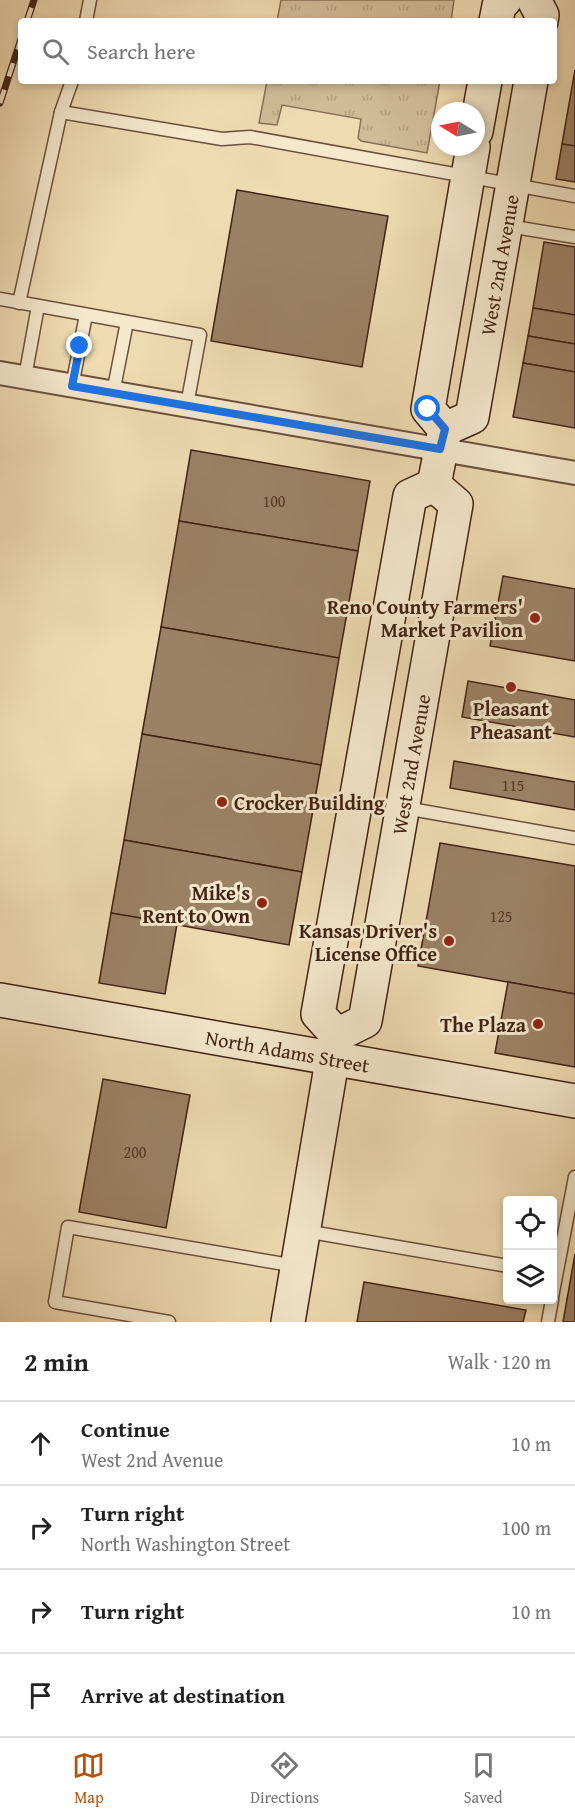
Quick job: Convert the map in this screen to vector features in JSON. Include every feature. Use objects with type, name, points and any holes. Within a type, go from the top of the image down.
[{"type":"street","points":[[497,18],[499,6],[505,0]]},
{"type":"street","points":[[534,0],[542,18]]},
{"type":"street","points":[[481,102],[484,84]]},
{"type":"street","name":"West 2nd Avenue","points":[[442,439],[472,417],[530,84]]},
{"type":"street","points":[[288,1322],[335,1046],[318,1014],[410,496],[434,485],[442,439],[428,409],[471,162]]},
{"type":"street","points":[[0,373],[187,405],[442,439],[575,473]]},
{"type":"street","name":"West 2nd Avenue","points":[[335,1046],[365,1021],[403,807],[456,504],[434,485]]},
{"type":"street","name":"North Adams Street","points":[[0,1000],[335,1046],[575,1101]]},
{"type":"lane","points":[[87,18],[90,0]]},
{"type":"lane","points":[[19,303],[61,112],[71,84]]},
{"type":"lane","points":[[61,112],[222,140],[250,137],[471,162],[513,185],[575,196]]},
{"type":"lane","points":[[506,226],[575,237]]},
{"type":"lane","points":[[0,299],[200,335],[187,405]]},
{"type":"lane","points":[[25,377],[38,306]]},
{"type":"lane","points":[[72,386],[86,315]]},
{"type":"lane","points":[[113,393],[127,322]]},
{"type":"lane","points":[[403,807],[575,838]]},
{"type":"lane","points":[[557,1260],[575,1177]]},
{"type":"lane","points":[[169,1322],[55,1302],[68,1227],[298,1266]]},
{"type":"lane","points":[[304,1231],[503,1265]]},
{"type":"lane","points":[[548,1322],[551,1304]]},
{"type":"green space","points":[[281,0],[454,0],[451,18],[278,18]]},
{"type":"green space","points":[[266,84],[439,84],[436,102],[431,102],[431,131],[427,153],[361,141],[358,138],[361,119],[282,105],[277,125],[259,123]]},
{"type":"building","points":[[575,70],[575,146],[562,144]]},
{"type":"building","points":[[562,144],[575,146],[575,182],[556,179]]},
{"type":"building","points":[[237,190],[388,216],[362,367],[211,341]]},
{"type":"building","points":[[544,242],[575,247],[575,315],[533,308]]},
{"type":"building","points":[[533,308],[575,315],[575,344],[528,336]]},
{"type":"building","points":[[528,336],[575,344],[575,372],[523,363]]},
{"type":"building","points":[[523,363],[575,372],[575,428],[513,417]]},
{"type":"building","points":[[191,450],[370,481],[358,551],[179,521]]},
{"type":"building","points":[[179,521],[358,551],[339,658],[161,627]]},
{"type":"building","name":"Reno County Farmers' Market Pavilion","points":[[503,576],[575,589],[575,661],[490,646]]},
{"type":"building","points":[[161,627],[339,658],[321,765],[142,734]]},
{"type":"building","points":[[468,681],[575,700],[575,737],[462,717]]},
{"type":"building","name":"Crocker Building","points":[[142,734],[321,765],[302,872],[124,840]]},
{"type":"building","points":[[454,761],[575,782],[575,810],[450,788]]},
{"type":"building","points":[[124,840],[302,872],[289,945],[111,913]]},
{"type":"building","points":[[440,843],[575,866],[575,994],[418,966]]},
{"type":"building","points":[[111,913],[177,924],[165,994],[99,983]]},
{"type":"building","name":"The Plaza","points":[[508,982],[575,994],[575,1067],[495,1053]]},
{"type":"building","points":[[103,1079],[190,1095],[166,1228],[79,1212]]},
{"type":"building","points":[[575,1254],[575,1322],[563,1322]]},
{"type":"building","points":[[364,1282],[526,1310],[523,1322],[357,1322]]},
{"type":"railway","points":[[28,18],[34,0]]},
{"type":"railway","points":[[0,103],[18,48]]},
{"type":"place","name":"Reno County Farmers' Market Pavilion","points":[[535,618]]},
{"type":"place","name":"Pleasant Pheasant","points":[[511,687]]},
{"type":"place","name":"Crocker Building","points":[[222,802]]},
{"type":"place","name":"Mike's Rent to Own","points":[[262,903]]},
{"type":"place","name":"Kansas Driver's License Office","points":[[449,941]]},
{"type":"place","name":"The Plaza","points":[[538,1024]]},
{"type":"route","points":[[80,346],[72,386],[440,449],[445,429],[428,409]]}]
